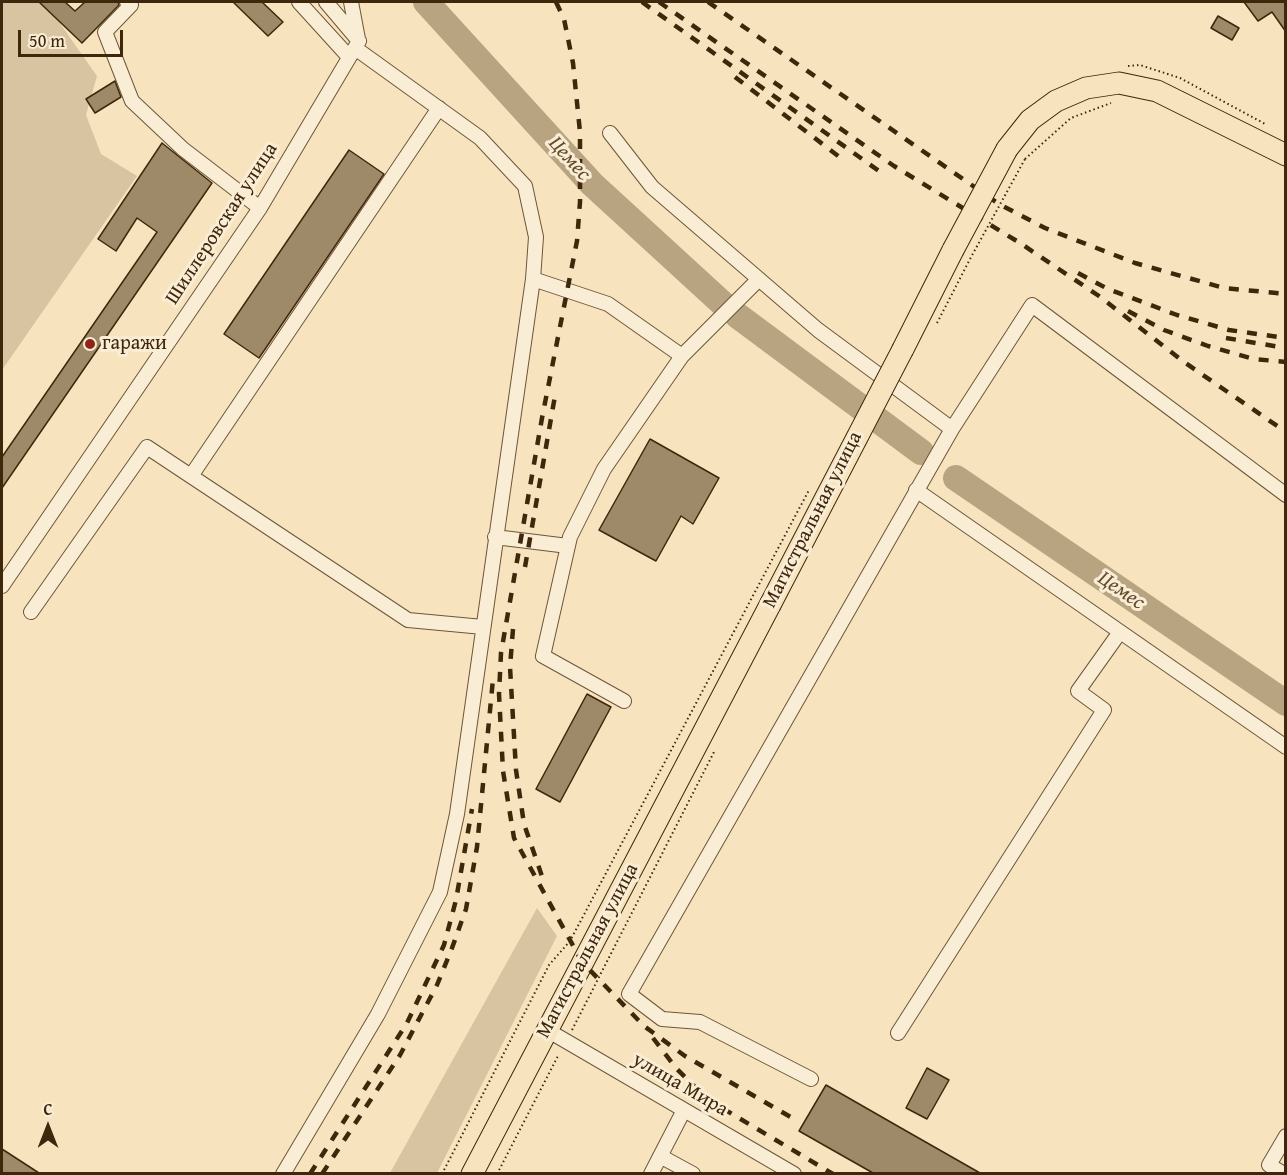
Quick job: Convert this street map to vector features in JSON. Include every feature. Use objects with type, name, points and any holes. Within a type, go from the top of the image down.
[{"type":"highway","name":"Магистральная улица","points":[[472,1173],[903,349],[962,255],[1016,154],[1030,120],[1056,101],[1086,88],[1119,83],[1157,91],[1286,155]]},
{"type":"street","points":[[127,2],[131,5],[105,32],[132,101],[183,149],[260,208]]},
{"type":"street","points":[[283,1173],[378,1014],[440,892],[457,814],[533,279],[536,237],[525,186],[480,138],[354,49],[299,2]]},
{"type":"street","points":[[326,2],[354,49]]},
{"type":"street","points":[[351,2],[354,49]]},
{"type":"street","name":"Шиллеровская улица","points":[[2,585],[260,208],[354,49]]},
{"type":"street","points":[[191,476],[439,108]]},
{"type":"street","points":[[610,133],[652,187],[818,330],[952,429]]},
{"type":"street","points":[[533,279],[608,304],[682,356]]},
{"type":"street","points":[[624,701],[543,657],[568,546],[604,469],[682,356],[759,279]]},
{"type":"street","points":[[811,1079],[700,1022],[662,1019],[629,994],[916,490],[952,429],[1032,305],[1286,495]]},
{"type":"street","points":[[31,612],[147,447],[408,620],[483,627]]},
{"type":"street","points":[[916,490],[1286,747]]},
{"type":"street","points":[[495,537],[568,546]]},
{"type":"street","points":[[898,1033],[1104,710],[1078,691],[1120,632]]},
{"type":"street","name":"улица Мира","points":[[547,1030],[794,1173]]},
{"type":"street","points":[[651,1173],[684,1110]]},
{"type":"street","points":[[1284,1173],[1269,1164],[1286,1136]]},
{"type":"street","points":[[660,1156],[693,1173]]},
{"type":"path","points":[[935,328],[962,255],[1016,154],[1071,118],[1101,105],[1120,101]]},
{"type":"path","points":[[442,1173],[549,964],[570,941],[807,491],[814,486]]},
{"type":"path","points":[[498,1173],[717,747]]},
{"type":"shaded area","points":[[2,2],[45,2],[97,76],[86,115],[101,154],[137,176],[2,370]]},
{"type":"shaded area","points":[[537,908],[557,936],[437,1173],[390,1173]]},
{"type":"building","points":[[39,2],[65,2],[75,11],[85,2],[118,2],[119,5],[82,43]]},
{"type":"building","points":[[233,2],[262,2],[283,22],[268,36]]},
{"type":"building","points":[[1244,2],[1286,2],[1286,32],[1272,12],[1258,21]]},
{"type":"building","points":[[1218,16],[1239,28],[1232,40],[1211,28]]},
{"type":"building","points":[[115,81],[121,97],[95,113],[86,99]]},
{"type":"building","name":"гаражи","points":[[162,143],[212,183],[2,488],[2,457],[157,232],[137,218],[116,251],[98,239]]},
{"type":"building","points":[[349,150],[384,174],[259,358],[224,334]]},
{"type":"building","points":[[650,439],[719,478],[693,524],[681,516],[656,561],[599,530]]},
{"type":"building","points":[[587,694],[611,707],[560,802],[536,789]]},
{"type":"building","points":[[927,1068],[949,1080],[927,1119],[906,1108]]},
{"type":"building","points":[[826,1085],[980,1173],[873,1173],[799,1131]]},
{"type":"building","points":[[2,1149],[39,1173],[2,1173]]},
{"type":"waterway","name":"Цемес","points":[[426,2],[592,184],[723,304]]},
{"type":"waterway","name":"Цемес","points":[[738,316],[921,452]]},
{"type":"waterway","name":"Цемес","points":[[956,478],[1286,703]]},
{"type":"railway","points":[[556,2],[564,19],[573,63],[580,132],[580,202],[577,241],[542,418],[501,653],[499,694],[503,771],[514,838],[582,962],[644,1026],[685,1056],[794,1119]]},
{"type":"railway","points":[[642,2],[886,176]]},
{"type":"railway","points":[[659,2],[894,166],[1020,243],[1099,296],[1184,362],[1286,432]]},
{"type":"railway","points":[[708,2],[999,204],[1045,228],[1135,263],[1224,288],[1286,294]]},
{"type":"railway","points":[[735,77],[842,159]]},
{"type":"railway","points":[[1078,273],[1108,289],[1177,315],[1229,330],[1286,338]]},
{"type":"railway","points":[[1128,311],[1164,330],[1208,346],[1254,359],[1286,362]]},
{"type":"railway","points":[[1226,338],[1286,348]]},
{"type":"railway","points":[[525,567],[556,390]]},
{"type":"railway","points":[[513,629],[510,667],[516,770],[524,824],[544,882]]},
{"type":"railway","points":[[322,1174],[400,1055],[437,985],[466,909],[477,847],[493,679]]},
{"type":"railway","points":[[310,1174],[407,1023],[444,945],[456,900],[472,809]]},
{"type":"railway","points":[[653,1038],[676,1068],[699,1091],[722,1108],[833,1174]]},
{"type":"place","name":"гаражи","points":[[90,344]]}]
